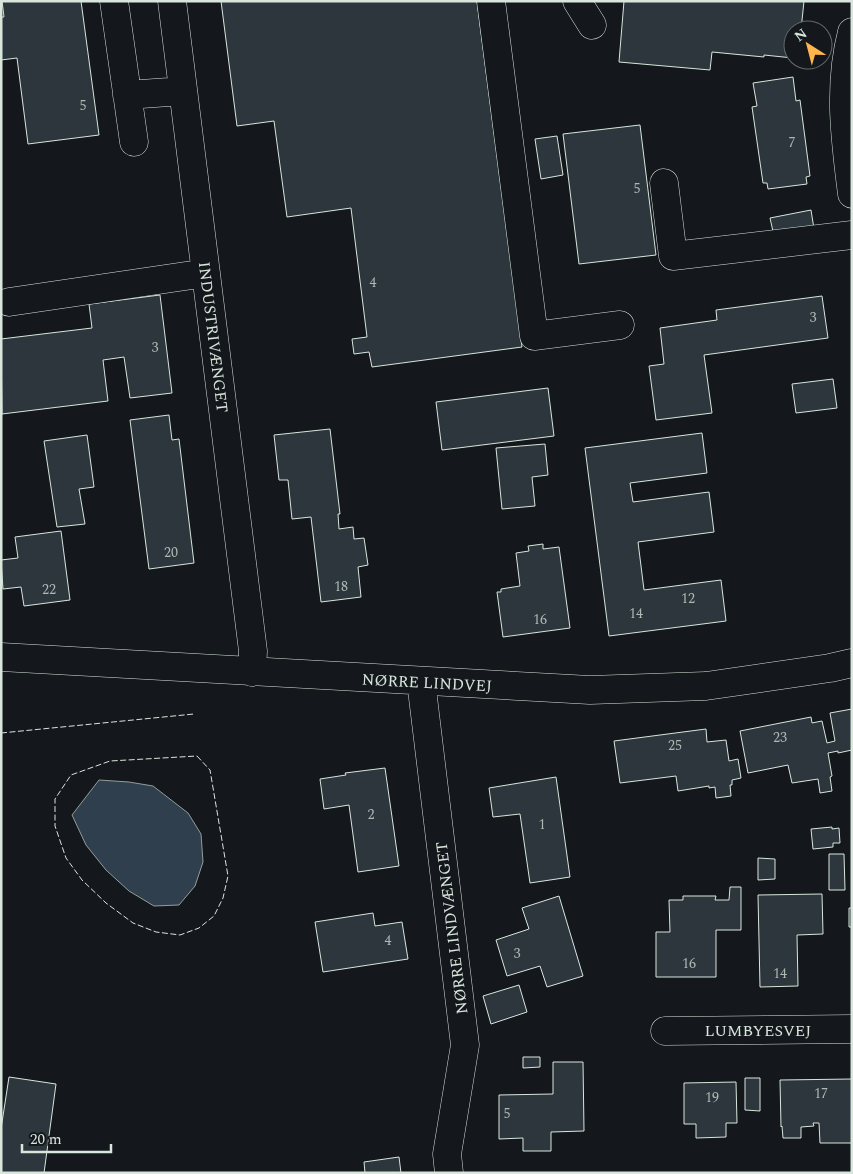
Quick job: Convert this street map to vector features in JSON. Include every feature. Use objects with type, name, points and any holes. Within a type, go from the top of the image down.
[{"type":"street","points":[[114,1],[134,142]]},
{"type":"street","name":"INDUSTRIVÆNGET","points":[[172,1],[253,651],[252,672]]},
{"type":"street","points":[[491,1],[534,336],[620,325]]},
{"type":"street","points":[[577,1],[592,25]]},
{"type":"street","points":[[852,32],[843,87],[846,145],[852,194]]},
{"type":"street","points":[[127,95],[183,91]]},
{"type":"street","points":[[664,183],[673,256],[852,236]]},
{"type":"street","points":[[9,302],[206,273]]},
{"type":"street","name":"NØRRE LINDVEJ","points":[[1,657],[590,690],[706,686],[830,668],[852,662]]},
{"type":"street","name":"NØRRE LINDVÆNGET","points":[[421,682],[465,1045],[446,1154],[449,1173]]},
{"type":"street","name":"LUMBYESVEJ","points":[[665,1030],[852,1029]]},
{"type":"water","points":[[99,780],[153,786],[188,813],[201,834],[203,862],[195,886],[179,905],[154,906],[129,891],[106,870],[86,845],[72,815]]},
{"type":"building","points":[[2,1],[81,1],[99,135],[28,144],[17,58],[1,60],[1,17],[4,17]]},
{"type":"building","points":[[221,1],[477,1],[522,347],[372,367],[369,352],[354,354],[352,339],[367,337],[351,208],[287,217],[274,121],[237,126]]},
{"type":"building","points":[[624,1],[804,1],[802,20],[783,20],[783,57],[712,52],[710,70],[619,62]]},
{"type":"building","points":[[793,77],[796,101],[800,100],[810,176],[806,177],[807,184],[768,189],[767,183],[763,183],[752,107],[757,106],[753,83]]},
{"type":"building","points":[[640,125],[656,255],[579,264],[563,134]]},
{"type":"building","points":[[557,136],[563,175],[541,179],[535,139]]},
{"type":"building","points":[[811,210],[814,229],[774,236],[770,218]]},
{"type":"building","points":[[160,295],[172,393],[130,398],[124,357],[103,360],[108,401],[2,414],[1,339],[92,328],[89,304]]},
{"type":"building","points":[[822,296],[828,338],[704,355],[712,413],[656,420],[649,366],[664,364],[660,328],[717,320],[716,310]]},
{"type":"building","points":[[833,379],[837,408],[796,413],[792,384]]},
{"type":"building","points":[[548,388],[554,436],[442,450],[436,402]]},
{"type":"building","points":[[169,415],[172,440],[179,439],[194,563],[149,569],[130,420]]},
{"type":"building","points":[[330,429],[340,514],[338,514],[339,529],[353,527],[354,539],[364,538],[368,565],[358,567],[361,597],[321,602],[311,517],[292,519],[288,480],[279,480],[274,435]]},
{"type":"building","points":[[702,433],[707,473],[630,483],[633,502],[709,492],[714,532],[638,542],[644,590],[721,580],[726,621],[609,636],[585,448]]},
{"type":"building","points":[[87,435],[94,487],[79,489],[85,524],[57,527],[44,441]]},
{"type":"building","points":[[545,444],[548,475],[532,477],[535,506],[502,509],[496,448]]},
{"type":"building","points":[[61,531],[70,600],[24,606],[21,587],[3,589],[1,560],[18,558],[15,537]]},
{"type":"building","points":[[543,544],[543,549],[559,547],[570,628],[503,637],[497,592],[501,592],[501,589],[520,586],[516,553],[529,551],[528,546]]},
{"type":"building","points":[[852,709],[852,750],[828,753],[832,776],[830,777],[832,791],[820,793],[818,779],[792,783],[788,765],[748,773],[740,731],[811,717],[812,723],[822,721],[827,743],[835,741],[830,713]]},
{"type":"building","points":[[706,729],[707,742],[726,740],[729,761],[738,759],[741,778],[732,780],[732,785],[730,785],[731,796],[716,798],[715,787],[709,788],[709,786],[678,791],[676,776],[620,783],[614,741]]},
{"type":"building","points":[[385,768],[399,866],[358,872],[349,805],[324,809],[320,779],[346,775],[345,773]]},
{"type":"building","points":[[556,777],[570,877],[530,883],[520,814],[493,817],[489,788]]},
{"type":"building","points":[[832,827],[832,829],[839,828],[840,843],[833,843],[833,847],[813,849],[811,829]]},
{"type":"building","points":[[829,854],[844,854],[845,890],[829,890]]},
{"type":"building","points":[[758,858],[775,859],[775,879],[758,880]]},
{"type":"building","points":[[730,887],[741,887],[741,930],[716,930],[716,977],[656,977],[656,932],[670,932],[669,900],[683,900],[683,896],[716,896],[715,900],[729,900]]},
{"type":"building","points":[[822,894],[823,934],[797,935],[798,986],[760,987],[758,895]]},
{"type":"building","points":[[559,896],[583,976],[547,987],[540,966],[507,976],[496,940],[529,929],[522,908]]},
{"type":"building","points":[[849,908],[852,908],[852,927],[849,927]]},
{"type":"building","points":[[373,913],[375,926],[402,922],[408,959],[323,972],[315,922]]},
{"type":"building","points":[[519,985],[527,1012],[491,1024],[483,996]]},
{"type":"building","points":[[523,1057],[540,1057],[540,1067],[523,1068]]},
{"type":"building","points":[[553,1062],[583,1062],[584,1131],[551,1132],[551,1151],[523,1151],[523,1138],[499,1139],[499,1095],[553,1094]]},
{"type":"building","points":[[9,1077],[56,1084],[44,1173],[1,1173],[1,1129]]},
{"type":"building","points":[[745,1078],[760,1078],[760,1111],[745,1110]]},
{"type":"building","points":[[852,1079],[852,1143],[820,1143],[819,1123],[813,1123],[814,1126],[801,1127],[801,1138],[783,1138],[780,1080]]},
{"type":"building","points":[[736,1082],[737,1123],[726,1123],[726,1137],[696,1138],[696,1124],[684,1124],[684,1083]]},
{"type":"building","points":[[399,1157],[401,1173],[365,1173],[364,1162]]},
{"type":"fence","points":[[1,733],[194,714]]},
{"type":"fence","points":[[197,756],[210,770],[228,876],[223,898],[214,916],[199,928],[180,935],[156,932],[133,923],[106,903],[82,880],[66,858],[55,826],[55,799],[71,775],[110,761],[197,756]]}]
